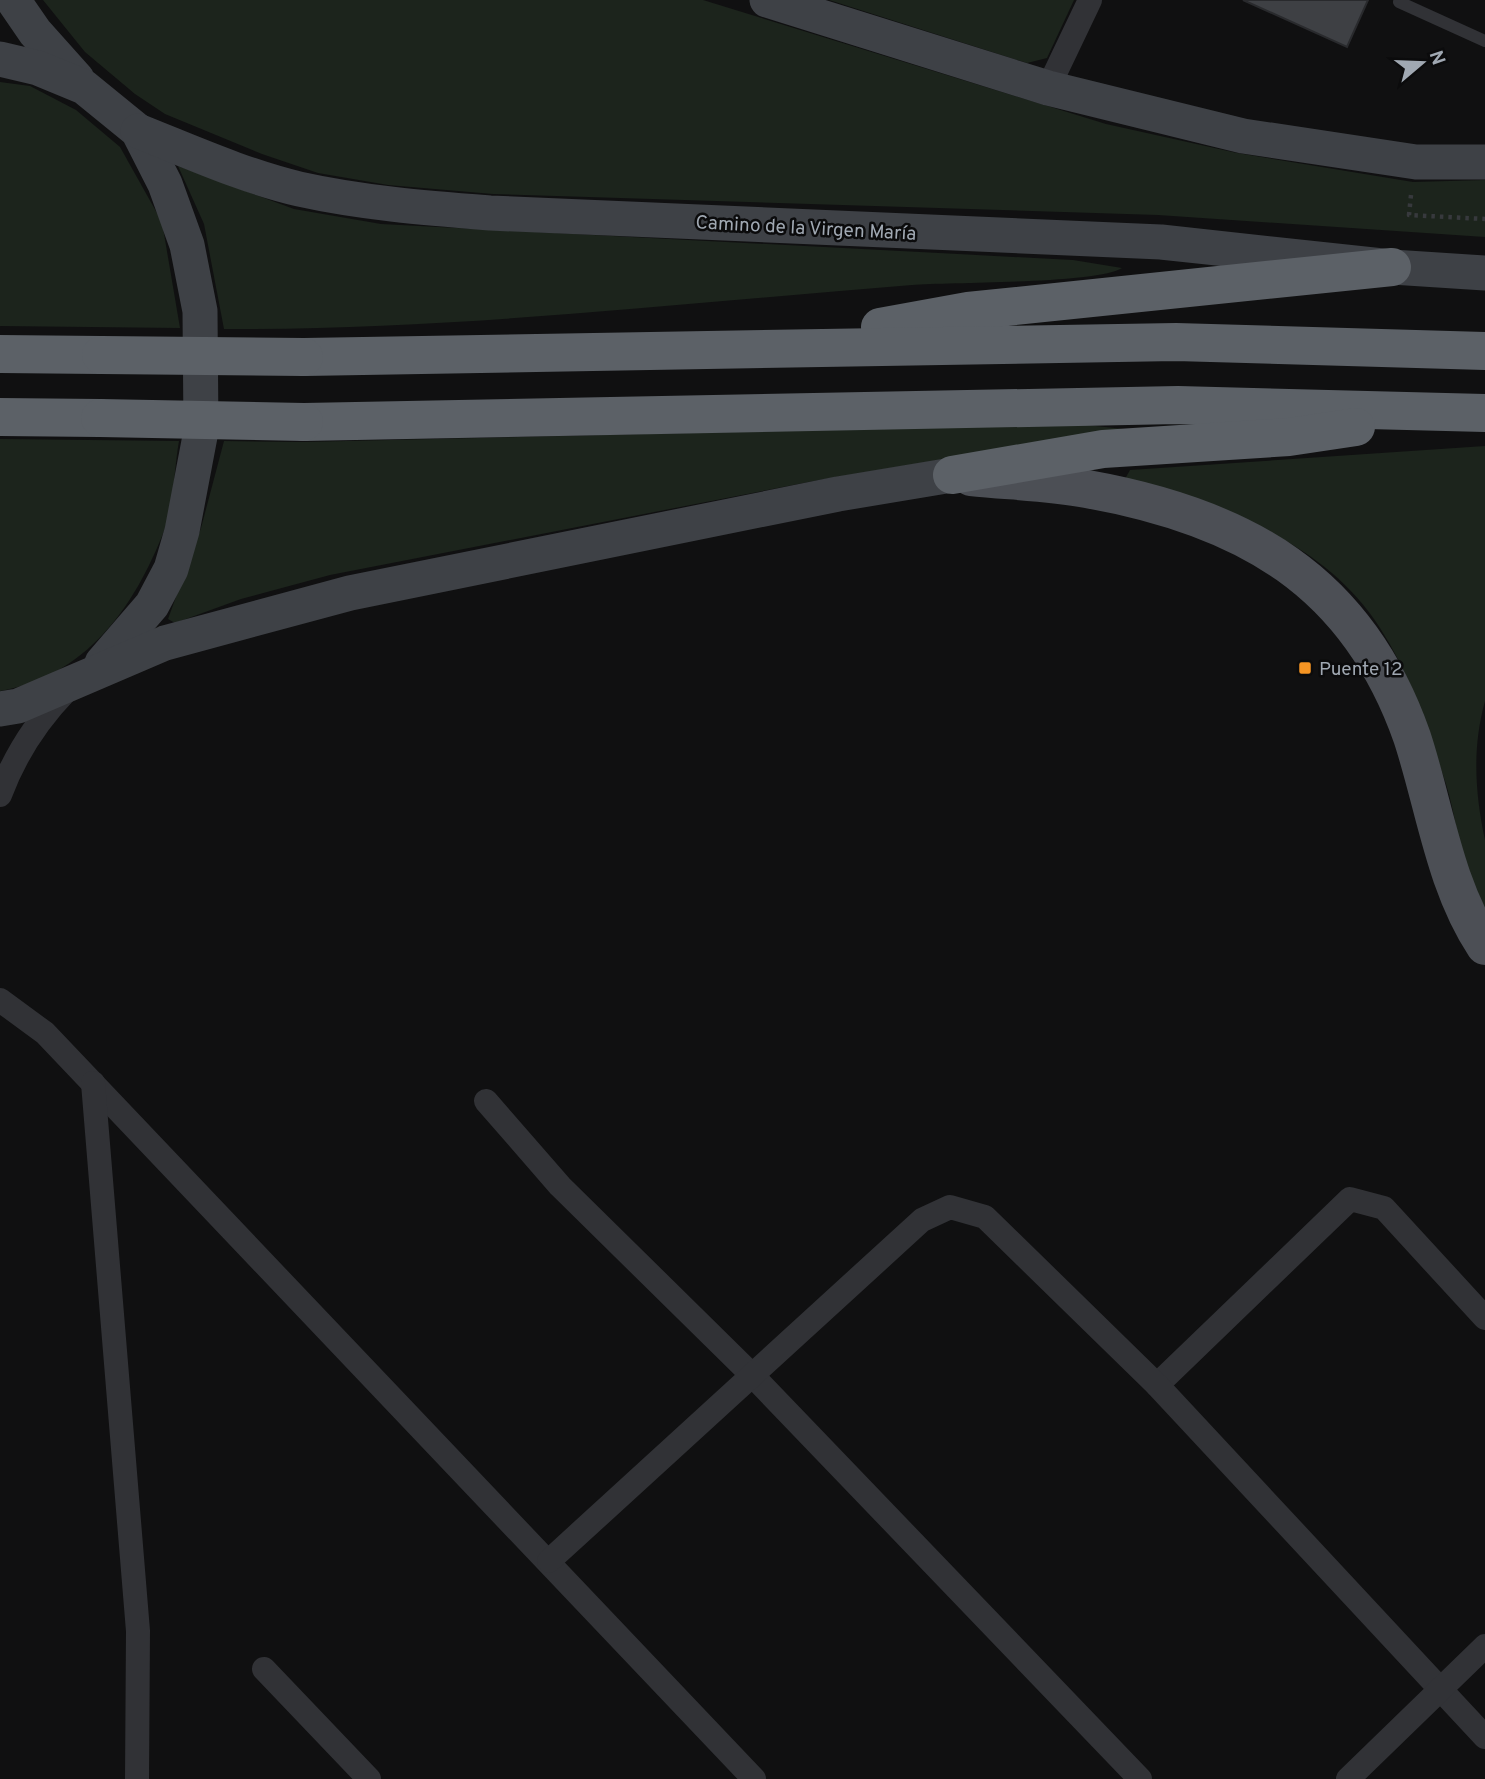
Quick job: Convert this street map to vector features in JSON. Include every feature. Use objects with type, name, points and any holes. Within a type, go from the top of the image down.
[{"type":"highway","points":[[773,347],[968,311],[1392,267]]},
{"type":"highway","points":[[0,354],[304,357],[1176,342],[1485,351]]},
{"type":"highway","points":[[0,416],[304,422],[1178,405],[1475,412]]},
{"type":"highway","points":[[952,475],[1103,449],[1289,437],[1475,412]]},
{"type":"main road","points":[[13,0],[35,32],[84,87],[138,131],[165,184],[187,245],[200,311],[201,431],[171,569],[152,605],[118,647],[83,678]]},
{"type":"main road","points":[[767,0],[1048,88],[1243,136],[1416,162],[1485,162]]},
{"type":"main road","points":[[0,59],[38,68],[84,87]]},
{"type":"main road","name":"Camino de la Virgen María","points":[[138,131],[222,165],[297,188],[380,204],[490,213],[1161,242],[1392,267],[1485,273]]},
{"type":"main road","points":[[0,709],[18,706],[165,643],[351,593],[838,494],[952,475],[1086,489],[1165,507],[1230,529],[1289,562],[1328,597],[1363,637],[1392,688],[1431,798],[1453,883],[1485,946]]},
{"type":"street","points":[[1048,88],[1090,0]]},
{"type":"street","points":[[0,794],[8,772],[33,728],[83,678]]},
{"type":"street","points":[[0,1000],[45,1033],[754,1779]]},
{"type":"street","points":[[93,1083],[138,1631],[136,1779]]},
{"type":"street","points":[[486,1101],[560,1186],[754,1377],[1140,1779]]},
{"type":"street","points":[[1157,1385],[1350,1199],[1384,1208],[1485,1318]]},
{"type":"street","points":[[549,1561],[754,1377],[922,1220],[950,1207],[985,1217],[1157,1385],[1485,1737]]},
{"type":"street","points":[[1349,1779],[1485,1646]]},
{"type":"street","points":[[264,1669],[369,1779]]},
{"type":"lane","points":[[1399,2],[1485,41]]},
{"type":"path","points":[[1416,162],[1409,215],[1485,219]]},
{"type":"shaded area","points":[[43,0],[703,0],[1106,124],[1237,153],[1413,182],[1485,180],[1485,237],[1158,215],[493,194],[388,185],[318,173],[262,154],[165,114],[135,94],[85,52]]},
{"type":"shaded area","points":[[829,0],[1074,0],[1047,58],[1027,63]]},
{"type":"shaded area","points":[[0,82],[30,86],[76,110],[120,147],[162,222],[180,328],[0,326]]},
{"type":"shaded area","points":[[178,166],[294,209],[381,224],[1073,260],[1122,268],[1107,273],[1054,280],[912,285],[482,320],[224,329],[204,224]]},
{"type":"shaded area","points":[[1077,424],[1124,429],[819,480],[330,575],[241,599],[175,623],[168,619],[201,528],[224,441],[303,442]]},
{"type":"shaded area","points":[[0,439],[179,441],[172,498],[164,531],[138,586],[122,612],[82,654],[58,670],[31,683],[0,691]]},
{"type":"shaded area","points":[[1485,446],[1485,701],[1478,736],[1476,770],[1485,840],[1485,910],[1468,877],[1446,784],[1418,704],[1391,646],[1357,598],[1330,572],[1300,549],[1267,531],[1197,501],[1125,479],[1130,470]]},
{"type":"building","points":[[1243,0],[1368,0],[1347,47]]},
{"type":"place","name":"Puente 12","points":[[1305,668]]}]
